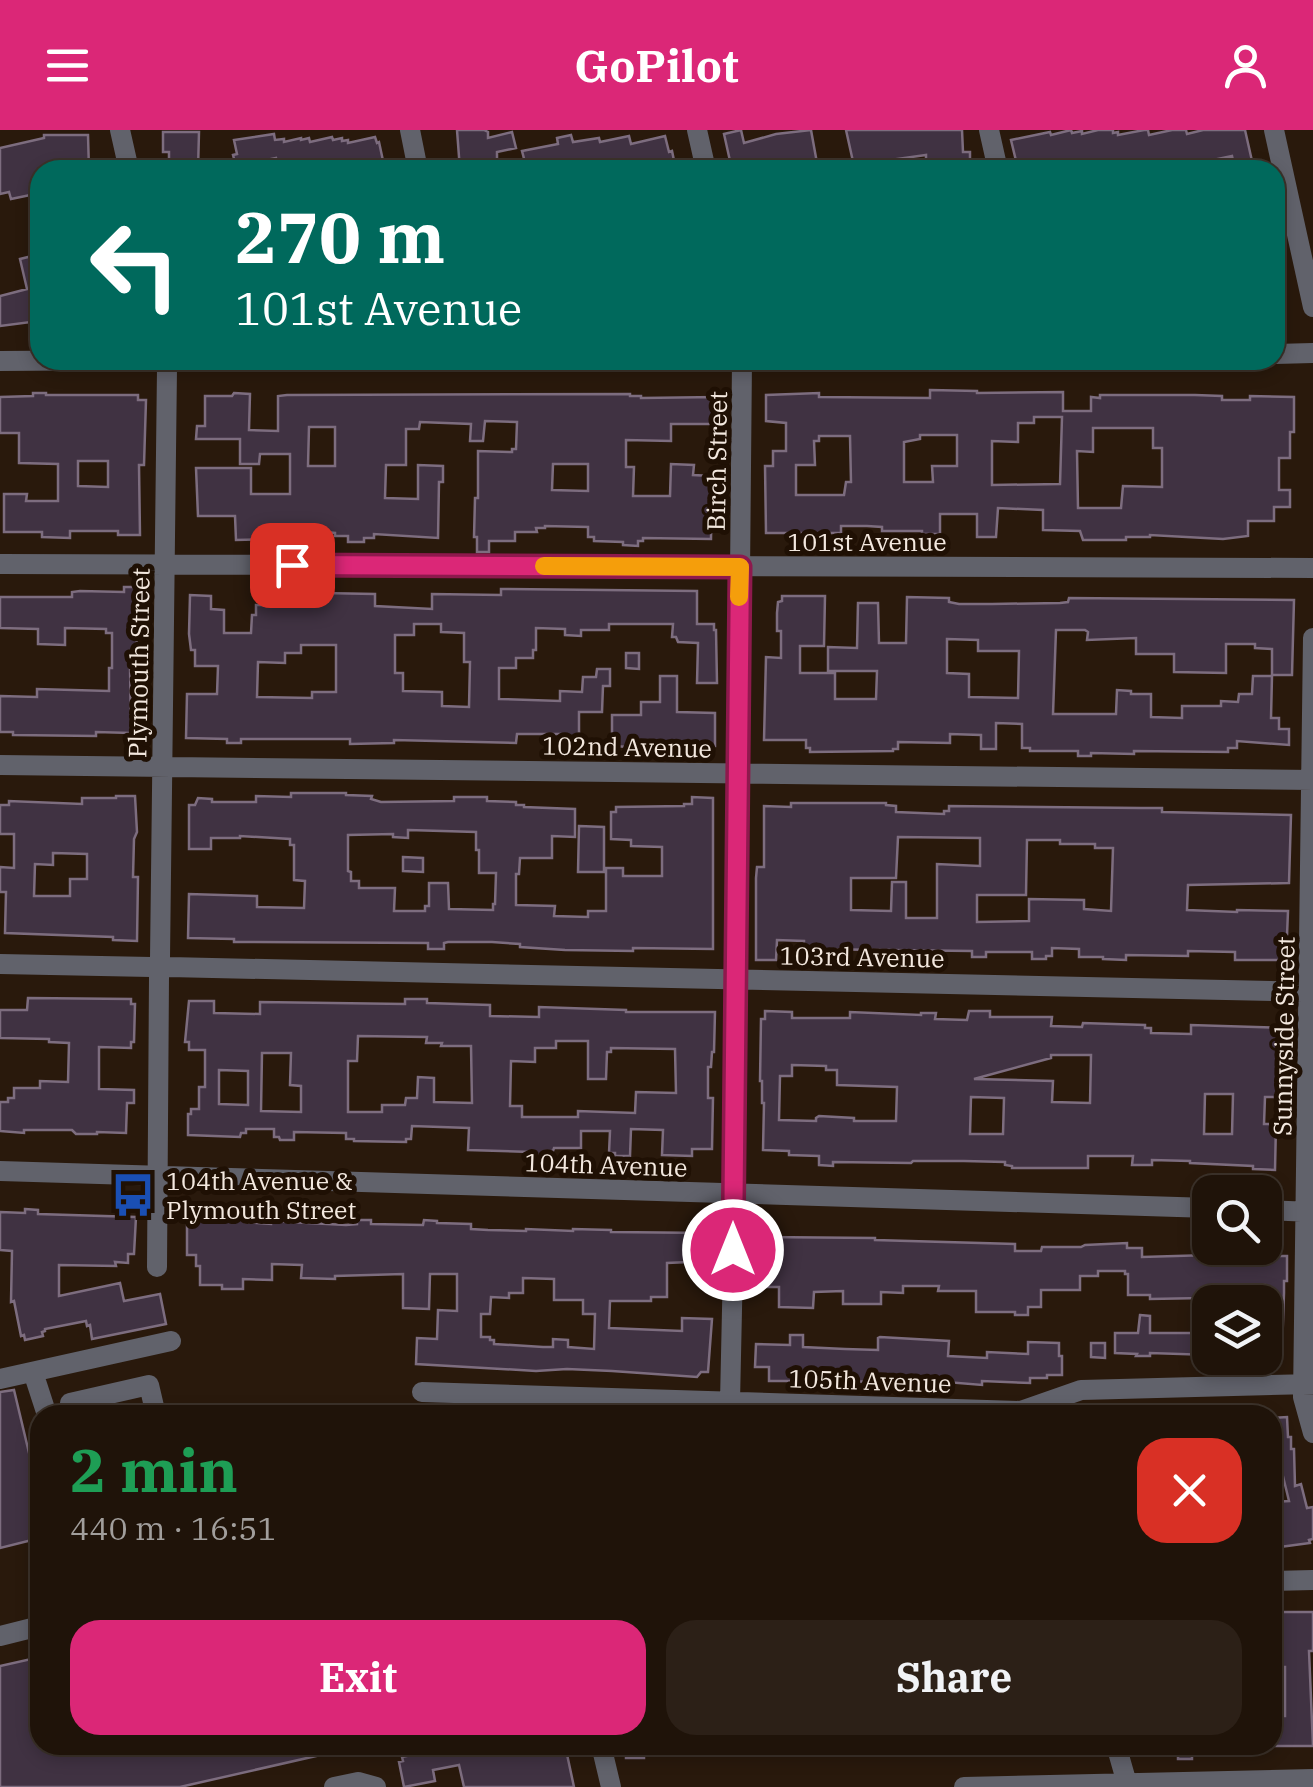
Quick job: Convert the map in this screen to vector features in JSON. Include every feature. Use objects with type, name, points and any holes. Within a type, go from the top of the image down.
[{"type":"street","points":[[120,130],[126,160]]},
{"type":"street","points":[[410,130],[416,160]]},
{"type":"street","points":[[697,130],[704,160]]},
{"type":"street","points":[[990,130],[996,160]]},
{"type":"street","points":[[1274,130],[1281,160]]},
{"type":"street","points":[[1285,180],[1313,308]]},
{"type":"street","points":[[1285,354],[1313,353]]},
{"type":"street","points":[[0,361],[30,361]]},
{"type":"street","name":"Plymouth Street","points":[[157,1266],[167,370]]},
{"type":"street","name":"Birch Street","points":[[730,1402],[742,370]]},
{"type":"street","name":"101st Avenue","points":[[0,564],[1313,568]]},
{"type":"street","name":"Sunnyside Street","points":[[1313,638],[1308,1384],[1303,1397],[1313,1433]]},
{"type":"street","name":"102nd Avenue","points":[[0,765],[1312,780]]},
{"type":"street","name":"103rd Avenue","points":[[0,964],[1311,992]]},
{"type":"street","name":"104th Avenue","points":[[0,1171],[1192,1207]]},
{"type":"street","points":[[1282,1211],[1310,1212]]},
{"type":"street","points":[[0,1380],[170,1341]]},
{"type":"street","points":[[33,1372],[44,1405]]},
{"type":"street","name":"105th Avenue","points":[[1043,1405],[1082,1390],[1308,1384]]},
{"type":"street","points":[[70,1403],[149,1385],[154,1405]]},
{"type":"street","name":"105th Avenue","points":[[422,1392],[524,1405],[810,1405]]},
{"type":"street","points":[[1282,1581],[1313,1580]]},
{"type":"street","points":[[0,1636],[30,1628]]},
{"type":"street","points":[[604,1755],[611,1787]]},
{"type":"street","points":[[1119,1755],[1127,1785]]},
{"type":"street","points":[[964,1787],[1313,1779]]},
{"type":"street","points":[[334,1787],[358,1782],[376,1787]]},
{"type":"building","points":[[457,130],[484,130],[488,138],[512,132],[516,148],[497,152],[497,160],[459,160]]},
{"type":"building","points":[[741,130],[744,143],[811,130],[816,160],[730,160],[724,134]]},
{"type":"building","points":[[846,130],[962,130],[963,152],[970,152],[970,160],[926,160],[926,155],[897,160],[853,160]]},
{"type":"building","points":[[1071,130],[1082,134],[1113,130],[1118,135],[1148,130],[1149,135],[1172,130],[1186,130],[1187,134],[1245,130],[1252,160],[1233,160],[1232,156],[1213,160],[1016,160],[1011,140],[1050,132],[1051,135]]},
{"type":"building","points":[[163,132],[199,132],[198,160],[169,160],[169,152],[163,152]]},
{"type":"building","points":[[274,134],[275,140],[284,142],[332,137],[348,143],[375,137],[383,160],[234,160],[234,140]]},
{"type":"building","points":[[88,135],[89,160],[30,160],[30,195],[11,199],[9,192],[0,194],[0,148],[44,138]]},
{"type":"building","points":[[571,135],[573,142],[599,138],[600,142],[629,136],[631,144],[665,136],[674,160],[524,160],[522,151],[558,144],[557,138]]},
{"type":"building","points":[[30,256],[30,322],[0,326],[0,296],[27,289],[20,259]]},
{"type":"building","points":[[930,390],[1063,392],[1063,411],[1091,411],[1091,397],[1100,395],[1222,396],[1222,400],[1294,397],[1290,458],[1279,458],[1279,490],[1290,490],[1290,507],[1274,507],[1274,521],[1248,521],[1248,536],[1223,539],[1150,535],[1126,540],[1083,540],[1080,531],[1043,530],[1043,510],[998,508],[996,537],[977,537],[977,514],[940,514],[940,534],[882,531],[882,527],[867,526],[841,526],[841,533],[766,533],[765,466],[773,466],[773,451],[786,451],[786,423],[766,421],[766,395],[930,398]],"holes":[[[1034,417],[1062,417],[1060,484],[992,485],[992,441],[1018,442],[1018,423],[1034,423]],[[1093,428],[1153,428],[1153,448],[1162,448],[1162,487],[1123,486],[1121,508],[1078,508],[1077,451],[1093,452]],[[920,435],[957,435],[957,466],[932,466],[933,482],[904,482],[904,442],[920,439]],[[819,436],[850,436],[851,482],[846,482],[844,495],[796,495],[796,465],[815,465],[814,441],[819,441]]]},
{"type":"building","points":[[250,394],[249,430],[278,431],[278,396],[287,395],[717,397],[717,424],[671,424],[671,441],[626,440],[626,467],[634,467],[633,496],[670,496],[671,464],[694,465],[693,475],[712,476],[711,539],[643,538],[638,546],[623,545],[594,541],[594,537],[588,537],[588,527],[545,526],[536,528],[537,532],[515,532],[515,541],[489,541],[489,552],[477,552],[474,537],[478,451],[516,449],[517,422],[485,421],[483,441],[470,441],[471,424],[420,422],[419,429],[406,429],[406,465],[386,465],[385,498],[418,499],[418,465],[443,466],[438,538],[374,534],[374,538],[364,538],[364,542],[348,542],[348,536],[325,531],[286,530],[286,534],[278,534],[278,539],[236,540],[235,516],[198,516],[196,468],[251,468],[251,494],[290,494],[290,454],[260,454],[259,464],[240,464],[240,439],[196,439],[197,426],[205,426],[205,396]],"holes":[[[309,427],[335,427],[335,466],[308,466]],[[553,464],[588,464],[588,491],[552,490]]]},
{"type":"building","points":[[138,395],[138,400],[146,400],[144,465],[139,465],[140,535],[70,531],[70,538],[42,537],[42,532],[4,532],[4,494],[27,494],[26,501],[58,501],[58,464],[19,463],[19,433],[0,433],[0,397]],"holes":[[[78,461],[108,461],[108,487],[78,486]]]},
{"type":"building","points":[[124,587],[138,587],[136,665],[130,665],[131,733],[96,732],[96,736],[0,732],[0,696],[37,697],[37,689],[109,691],[112,633],[106,633],[106,629],[65,628],[65,645],[38,644],[38,629],[0,628],[0,597],[72,597],[72,592],[80,591],[124,592]]},
{"type":"building","points":[[501,589],[697,591],[697,624],[714,624],[716,630],[717,683],[697,683],[698,643],[678,642],[672,637],[673,624],[609,624],[609,630],[581,630],[581,636],[565,635],[565,629],[536,628],[533,658],[516,658],[516,668],[499,668],[499,699],[560,701],[560,691],[582,692],[583,677],[596,677],[597,669],[610,669],[610,686],[603,686],[602,712],[579,712],[579,743],[559,744],[560,734],[517,734],[516,743],[394,740],[350,744],[350,739],[241,739],[241,743],[227,743],[227,739],[186,738],[187,694],[217,694],[218,666],[195,666],[189,634],[190,595],[211,596],[211,609],[224,610],[224,633],[251,633],[256,605],[322,602],[322,593],[375,594],[375,606],[432,609],[432,594],[501,595]],"holes":[[[414,624],[441,624],[441,632],[464,633],[464,662],[470,662],[469,707],[442,706],[442,692],[403,691],[403,673],[395,673],[395,635],[414,635]],[[301,645],[336,645],[336,692],[312,692],[312,698],[257,697],[258,662],[285,663],[285,653],[301,653]]]},
{"type":"building","points":[[782,596],[825,596],[824,646],[800,646],[800,673],[835,673],[835,699],[876,699],[877,671],[828,671],[828,647],[857,648],[858,603],[878,603],[879,643],[906,643],[907,597],[949,598],[949,602],[959,604],[1060,603],[1068,602],[1069,598],[1294,600],[1292,675],[1272,675],[1272,649],[1255,648],[1255,644],[1226,644],[1226,673],[1174,672],[1174,654],[1136,654],[1136,638],[1087,640],[1085,630],[1056,630],[1053,714],[1116,714],[1117,690],[1151,694],[1151,717],[1182,718],[1182,706],[1238,702],[1239,694],[1252,694],[1253,676],[1272,676],[1271,718],[1279,718],[1279,729],[1289,729],[1289,745],[1237,741],[1237,748],[1228,748],[1228,752],[1134,751],[1078,756],[1078,751],[1022,748],[1022,724],[996,723],[996,749],[981,749],[981,735],[950,734],[950,743],[898,742],[898,749],[893,751],[810,752],[806,740],[764,740],[766,657],[781,658],[777,613],[778,602]],"holes":[[[947,639],[978,640],[978,651],[1019,651],[1018,698],[969,697],[969,674],[947,673]]]},
{"type":"building","points":[[626,653],[639,653],[639,669],[626,668]]},
{"type":"building","points":[[660,676],[677,676],[677,712],[715,713],[715,746],[670,742],[612,746],[612,715],[641,715],[641,702],[660,702]]},
{"type":"building","points":[[291,793],[346,793],[372,796],[371,799],[381,802],[487,797],[487,801],[516,802],[524,807],[575,809],[575,837],[552,836],[552,858],[520,858],[516,905],[555,906],[554,916],[588,917],[588,911],[606,911],[606,868],[623,868],[623,876],[662,876],[662,847],[631,846],[631,840],[611,839],[611,812],[616,812],[616,807],[684,806],[692,804],[692,797],[713,798],[713,949],[565,950],[492,942],[448,942],[444,949],[428,949],[428,943],[234,942],[188,938],[189,894],[257,896],[257,907],[304,908],[305,881],[294,880],[294,845],[290,845],[290,839],[211,838],[211,849],[189,849],[189,805],[195,805],[198,798],[212,802],[256,802],[256,796],[291,797]],"holes":[[[408,830],[476,832],[479,873],[496,873],[493,910],[449,909],[448,883],[429,883],[429,906],[425,906],[425,911],[394,911],[395,888],[359,888],[359,881],[351,881],[348,835],[393,834],[408,838]]]},
{"type":"building","points":[[135,796],[133,877],[138,877],[137,941],[5,933],[6,892],[0,892],[0,867],[14,868],[14,834],[0,834],[0,805],[9,805],[9,801],[82,804],[82,798]],"holes":[[[53,853],[87,854],[87,879],[70,879],[70,896],[34,896],[35,864],[53,865]]]},
{"type":"building","points":[[791,803],[886,803],[896,806],[896,812],[944,814],[949,806],[1162,808],[1162,812],[1291,815],[1289,883],[1188,885],[1187,910],[1288,911],[1286,960],[1235,960],[1235,952],[1188,951],[1188,956],[1126,955],[1126,960],[1103,959],[1079,957],[1079,949],[1052,948],[1052,956],[1046,959],[1032,959],[1032,952],[986,952],[986,957],[972,957],[972,951],[804,949],[804,941],[777,940],[776,960],[756,960],[756,878],[757,867],[764,867],[764,806],[791,807]],"holes":[[[898,837],[980,838],[980,866],[937,864],[937,918],[906,918],[906,882],[892,882],[891,911],[851,910],[851,878],[896,878]],[[1027,840],[1060,840],[1060,844],[1113,848],[1111,911],[1084,909],[1084,900],[1029,899],[1029,921],[977,922],[977,895],[1026,895]]]},
{"type":"building","points":[[579,826],[604,827],[604,872],[578,872]]},
{"type":"building","points":[[403,857],[423,858],[423,872],[403,871]]},
{"type":"building","points":[[28,998],[131,999],[131,1004],[135,1004],[131,1048],[99,1047],[99,1089],[134,1090],[134,1103],[127,1103],[126,1133],[0,1131],[0,1102],[14,1098],[14,1088],[40,1088],[40,1081],[68,1082],[69,1043],[0,1038],[0,1010],[27,1010]]},
{"type":"building","points":[[405,999],[427,999],[427,1003],[490,1005],[490,1016],[539,1017],[539,1007],[715,1012],[714,1052],[708,1067],[708,1098],[713,1098],[712,1149],[692,1149],[692,1156],[662,1155],[663,1130],[631,1129],[630,1156],[609,1153],[610,1131],[581,1131],[581,1148],[554,1148],[544,1155],[468,1150],[469,1128],[412,1126],[411,1139],[406,1142],[354,1141],[346,1139],[346,1133],[294,1132],[294,1140],[280,1140],[274,1137],[274,1129],[246,1129],[240,1137],[188,1135],[188,1114],[191,1109],[199,1109],[199,1087],[205,1087],[205,1050],[189,1050],[189,1042],[185,1042],[189,1001],[214,1001],[214,1013],[260,1014],[260,1002],[405,1004]],"holes":[[[358,1036],[427,1037],[426,1043],[471,1046],[472,1103],[434,1102],[434,1078],[418,1077],[417,1098],[406,1098],[405,1105],[382,1105],[382,1112],[348,1112],[348,1061],[357,1061]],[[556,1041],[588,1041],[588,1079],[606,1079],[607,1052],[611,1048],[675,1049],[676,1093],[636,1092],[635,1113],[578,1111],[578,1117],[522,1117],[522,1106],[510,1106],[511,1061],[535,1062],[535,1048],[556,1048]],[[262,1053],[291,1053],[290,1085],[301,1086],[301,1112],[261,1111]],[[219,1070],[248,1071],[248,1105],[219,1104]]]},
{"type":"building","points":[[765,1011],[792,1012],[792,1018],[850,1018],[850,1012],[936,1013],[935,1019],[967,1020],[969,1011],[990,1011],[990,1017],[1052,1017],[1051,1026],[1145,1025],[1151,1033],[1191,1034],[1191,1025],[1284,1028],[1279,1094],[1265,1097],[1264,1124],[1276,1124],[1275,1170],[1190,1161],[1152,1160],[1152,1165],[1132,1165],[1133,1156],[1088,1156],[1088,1168],[1012,1168],[1005,1162],[964,1161],[833,1162],[833,1166],[819,1165],[819,1156],[763,1150],[764,1103],[760,1081],[761,1019],[765,1019]],"holes":[[[1091,1055],[1090,1103],[1052,1102],[1053,1081],[974,1079],[1051,1058]],[[792,1065],[826,1066],[826,1070],[837,1070],[837,1085],[897,1087],[896,1121],[819,1116],[816,1121],[779,1120],[780,1076],[792,1076]],[[1205,1094],[1233,1094],[1232,1134],[1204,1134]],[[971,1097],[1004,1098],[1003,1134],[970,1134]]]},
{"type":"building","points":[[25,1209],[38,1210],[38,1214],[136,1217],[134,1254],[128,1254],[128,1263],[59,1265],[59,1296],[120,1283],[124,1301],[160,1294],[166,1324],[92,1339],[86,1321],[45,1329],[43,1336],[25,1340],[14,1301],[11,1302],[12,1251],[0,1250],[0,1212],[25,1213]]},
{"type":"building","points":[[227,1217],[271,1224],[346,1225],[371,1220],[371,1224],[423,1225],[424,1220],[471,1224],[471,1229],[488,1230],[709,1233],[712,1261],[667,1263],[667,1297],[610,1301],[609,1328],[682,1331],[682,1318],[712,1319],[708,1372],[697,1377],[416,1364],[417,1338],[437,1339],[438,1310],[457,1311],[457,1274],[430,1274],[429,1309],[403,1308],[403,1274],[301,1278],[302,1265],[272,1264],[272,1280],[243,1279],[243,1289],[200,1285],[196,1255],[187,1255],[187,1221],[227,1221]],"holes":[[[523,1278],[554,1279],[554,1300],[583,1300],[583,1314],[595,1314],[594,1349],[568,1347],[568,1340],[553,1339],[553,1347],[543,1347],[494,1344],[490,1337],[481,1337],[481,1314],[490,1314],[491,1297],[509,1298],[509,1293],[523,1293]]]},
{"type":"building","points":[[754,1237],[1015,1244],[1015,1251],[1127,1243],[1127,1248],[1142,1248],[1142,1257],[1192,1256],[1192,1265],[1282,1265],[1282,1256],[1287,1256],[1282,1350],[1282,1285],[1192,1285],[1192,1298],[1150,1299],[1150,1295],[1128,1295],[1125,1271],[1098,1271],[1098,1276],[1080,1276],[1080,1290],[1041,1290],[1041,1307],[1028,1307],[1028,1315],[976,1312],[976,1291],[938,1291],[939,1286],[903,1286],[903,1293],[881,1292],[881,1304],[843,1304],[843,1291],[814,1292],[813,1308],[779,1307],[779,1287],[754,1287]]},
{"type":"building","points":[[1140,1315],[1150,1316],[1150,1333],[1192,1333],[1192,1354],[1115,1353],[1115,1333],[1138,1333]]},
{"type":"building","points":[[790,1335],[803,1335],[803,1347],[845,1349],[878,1350],[880,1337],[949,1341],[948,1356],[987,1358],[987,1352],[1028,1354],[1028,1342],[1059,1343],[1062,1375],[1030,1378],[1030,1383],[982,1381],[982,1385],[922,1380],[843,1384],[769,1381],[769,1367],[755,1367],[756,1344],[790,1345]]},
{"type":"building","points":[[1091,1343],[1105,1343],[1105,1358],[1091,1357]]},
{"type":"building","points":[[14,1390],[30,1457],[30,1540],[0,1548],[0,1392]]},
{"type":"building","points":[[1282,1417],[1287,1417],[1288,1437],[1294,1449],[1295,1486],[1301,1484],[1307,1508],[1313,1507],[1313,1539],[1310,1543],[1282,1547],[1282,1501],[1289,1501],[1282,1472]]},
{"type":"building","points":[[1282,1612],[1313,1612],[1313,1651],[1309,1651],[1313,1746],[1282,1746]]},
{"type":"building","points":[[30,1659],[30,1755],[320,1755],[180,1787],[0,1787],[0,1666]]},
{"type":"building","points":[[567,1755],[574,1787],[464,1787],[459,1765],[433,1770],[435,1781],[404,1787],[399,1762],[402,1757]]},
{"type":"slow traffic","points":[[544,566],[740,567],[739,597]]},
{"type":"place","name":"104th Avenue & Plymouth Street","points":[[133,1195]]},
{"type":"route","points":[[292,565],[740,567],[733,1250]]}]
